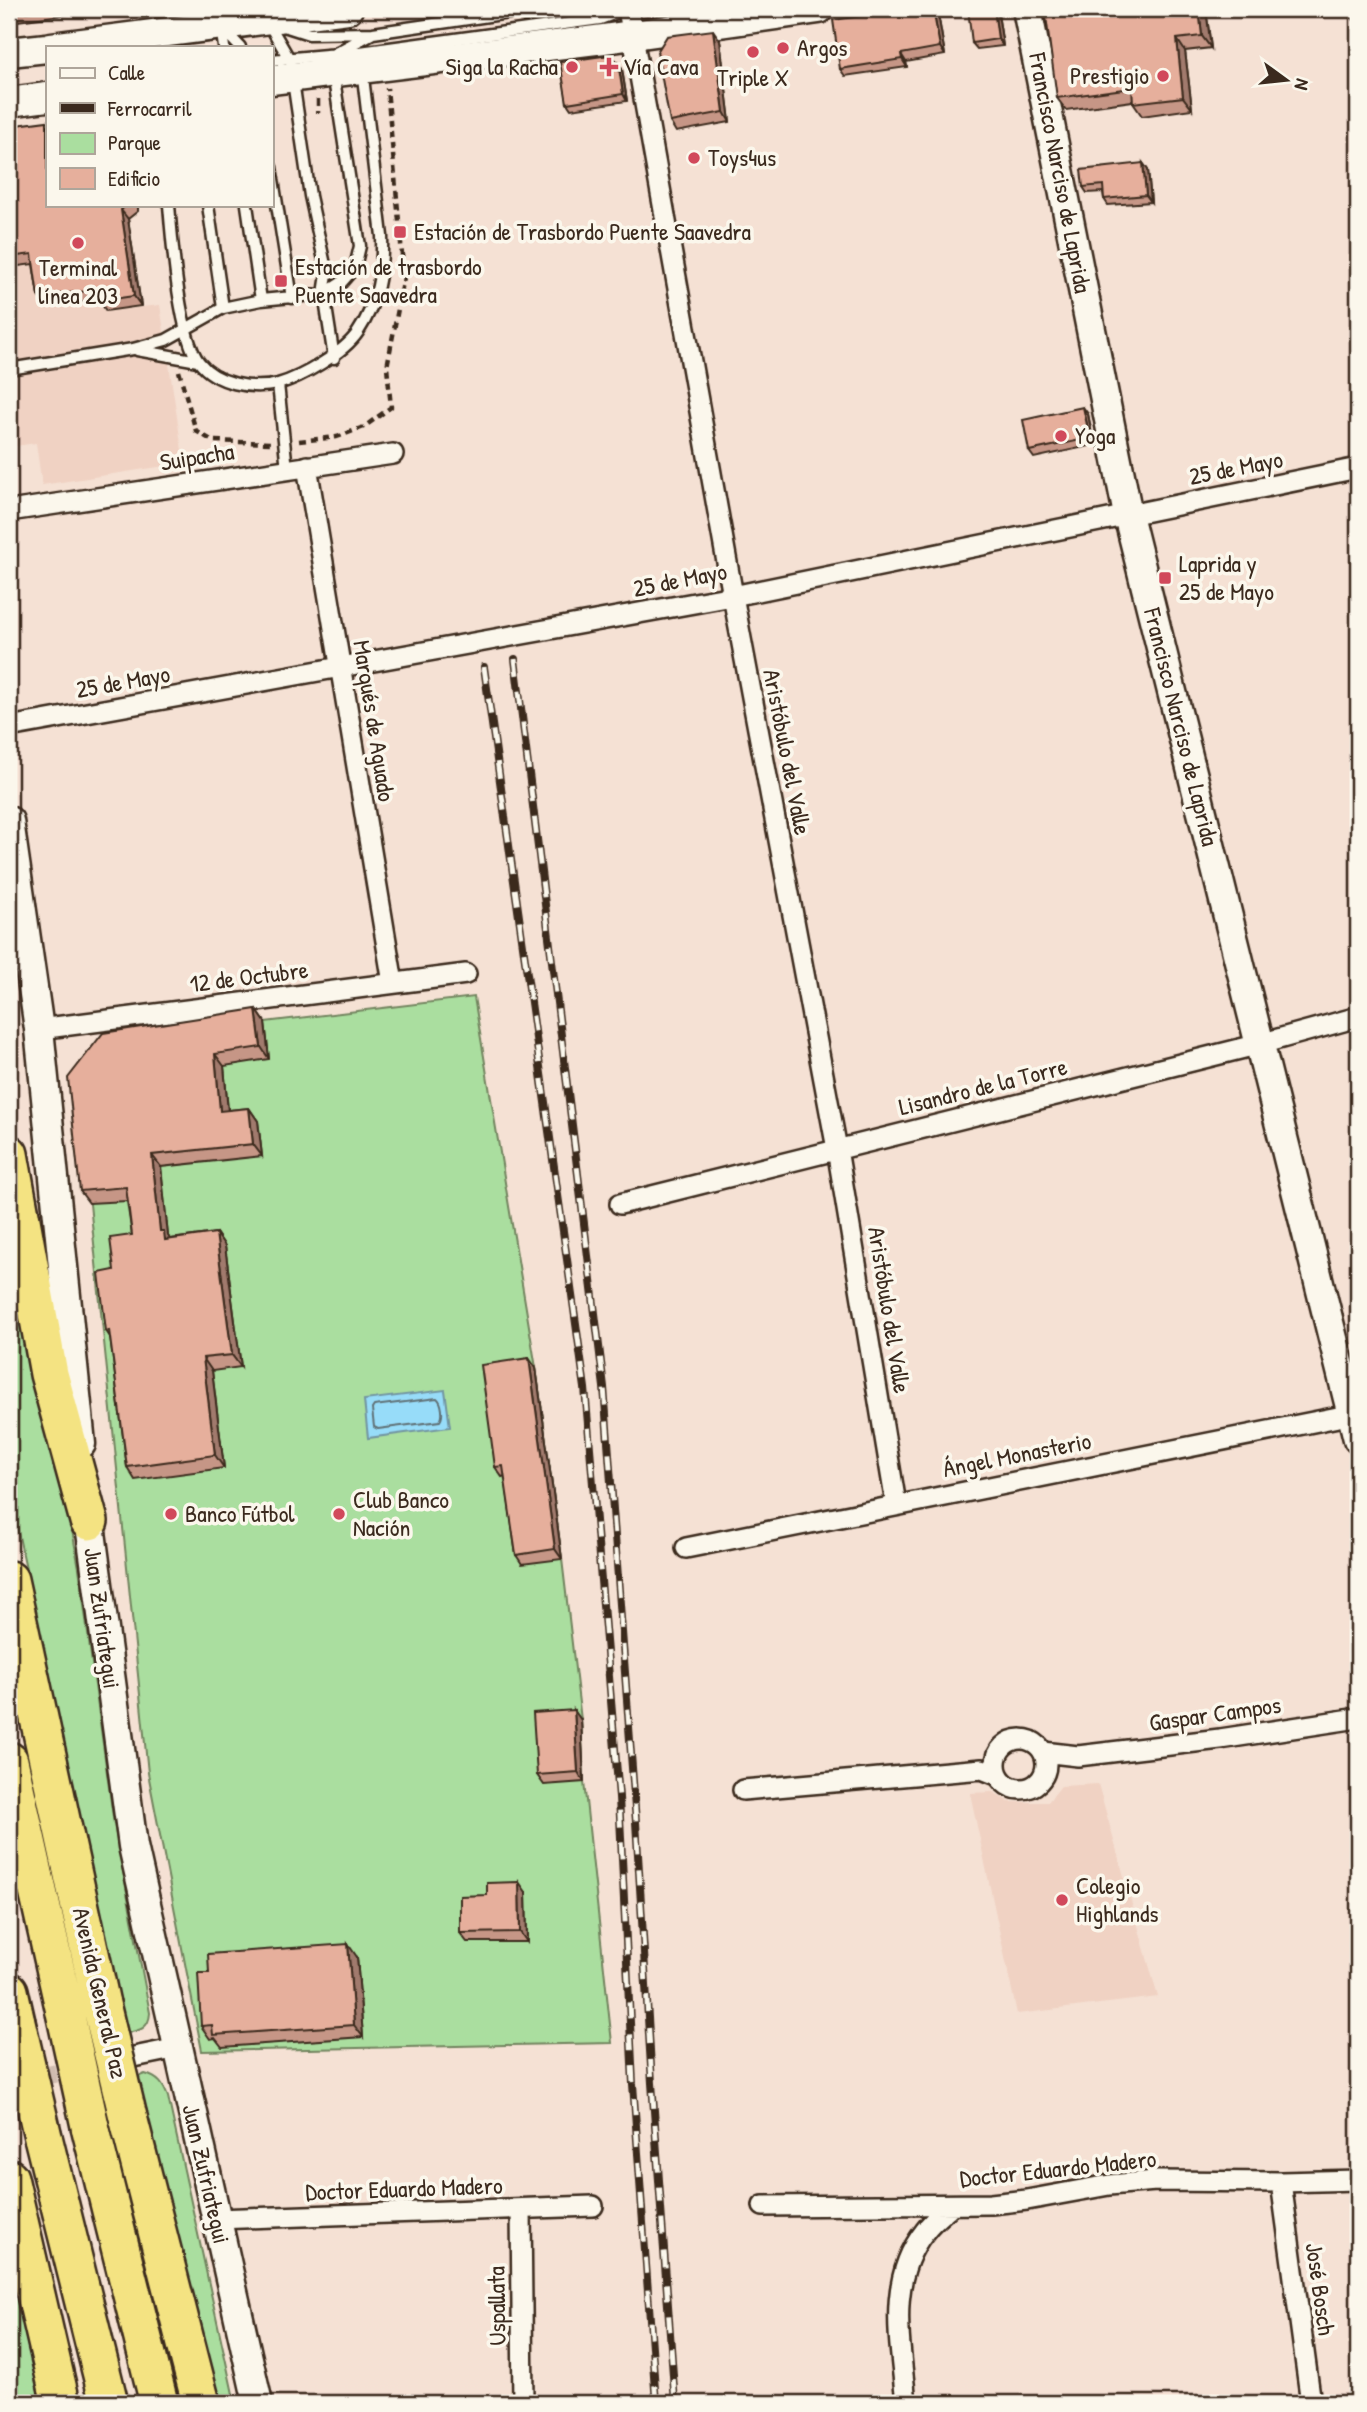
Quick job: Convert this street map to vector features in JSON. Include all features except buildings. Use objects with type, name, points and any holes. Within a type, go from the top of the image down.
[{"type":"highway","points":[[9,1154],[50,1374],[89,1521]]},
{"type":"highway","name":"Avenida General Paz","points":[[9,1580],[101,2004],[201,2403]]},
{"type":"highway","name":"Avenida General Paz","points":[[9,1760],[90,2126],[159,2403]]},
{"type":"highway","points":[[12,2007],[104,2393]]},
{"type":"highway","points":[[9,2178],[61,2403]]},
{"type":"highway","points":[[126,2265],[172,2372],[181,2403]]},
{"type":"street","points":[[70,46],[184,35],[222,37],[267,20],[348,9]]},
{"type":"street","points":[[281,69],[362,60],[629,18],[819,9]]},
{"type":"street","name":"Francisco Narciso de Laprida","points":[[1027,9],[1128,514],[1356,1422]]},
{"type":"street","name":"Aristóbulo del Valle","points":[[629,18],[733,596],[837,1149],[896,1504]]},
{"type":"street","points":[[9,52],[46,48]]},
{"type":"street","name":"Suipacha","points":[[9,511],[393,454]]},
{"type":"street","name":"Marqués de Aguado","points":[[307,466],[393,983]]},
{"type":"street","name":"25 de Mayo","points":[[9,727],[733,596],[1358,468]]},
{"type":"street","name":"Juan Zufriategui","points":[[9,821],[38,1029],[89,1521],[133,1846],[258,2403]]},
{"type":"street","name":"12 de Octubre","points":[[38,1029],[466,974]]},
{"type":"street","name":"Lisandro de la Torre","points":[[620,1204],[1260,1044],[1358,1017]]},
{"type":"street","name":"Ángel Monasterio","points":[[686,1548],[896,1504],[1356,1422]]},
{"type":"street","name":"Gaspar Campos","points":[[1044,1761],[1358,1718]]},
{"type":"street","points":[[1021,1739],[1030,1740],[1044,1761],[1034,1786],[1021,1790],[1007,1786],[991,1768],[1005,1744],[1021,1739]]},
{"type":"street","points":[[744,1790],[991,1768]]},
{"type":"street","points":[[128,2058],[178,2048]]},
{"type":"street","name":"Doctor Eduardo Madero","points":[[763,2206],[952,2205],[1027,2200],[1072,2190],[1132,2183],[1358,2179]]},
{"type":"street","name":"José Bosch","points":[[1280,2182],[1311,2403]]},
{"type":"street","points":[[906,2403],[898,2311],[901,2277],[909,2255],[925,2230],[952,2205]]},
{"type":"street","name":"Doctor Eduardo Madero","points":[[216,2220],[593,2206]]},
{"type":"street","name":"Uspallata","points":[[521,2209],[523,2403]]},
{"type":"lane","points":[[267,20],[309,34],[373,33],[536,9]]},
{"type":"lane","points":[[267,20],[281,69],[327,274],[324,294],[334,358]]},
{"type":"lane","points":[[9,369],[133,349],[172,338],[223,308],[261,300],[324,294],[341,283],[355,267],[360,246],[332,64],[373,33]]},
{"type":"lane","points":[[222,37],[238,46]]},
{"type":"lane","points":[[169,206],[185,329],[198,361],[215,376],[250,386],[278,384],[334,358],[356,335],[373,305],[383,264],[362,60]]},
{"type":"lane","points":[[273,179],[292,298]]},
{"type":"lane","points":[[208,206],[223,308]]},
{"type":"lane","points":[[247,206],[261,300]]},
{"type":"lane","points":[[133,349],[198,361]]},
{"type":"lane","points":[[278,384],[287,469]]},
{"type":"path","points":[[174,358],[196,430],[213,441],[256,444],[337,437],[364,428],[391,407],[387,367],[404,276],[387,88]]},
{"type":"path","points":[[318,98],[318,113]]},
{"type":"shaded area","points":[[9,182],[48,206],[106,311],[160,305],[184,463],[42,485],[36,443],[9,447]]},
{"type":"shaded area","name":"Colegio Highlands","points":[[1098,1784],[1158,1997],[1017,2014],[970,1793],[993,1792],[1009,1802],[1048,1802],[1061,1786]]},
{"type":"green space","name":"Club Banco Nación","points":[[474,997],[536,1368],[562,1559],[581,1720],[584,1782],[612,2043],[202,2051],[148,1773],[84,1145],[112,1046],[265,1022]]},
{"type":"green space","points":[[9,1229],[61,1470],[79,1568],[114,1824],[150,2013],[145,2026],[138,2031],[123,2034],[65,1746],[9,1491]]},
{"type":"green space","points":[[145,2074],[160,2082],[168,2097],[235,2403],[219,2403],[134,2078]]},
{"type":"green space","points":[[9,2264],[41,2403],[9,2403]]},
{"type":"water","points":[[445,1390],[450,1427],[368,1438],[364,1400]]},
{"type":"tunnel","points":[[9,2083],[83,2067]]},
{"type":"railway","points":[[515,659],[604,1387],[675,2403]]},
{"type":"railway","points":[[484,667],[585,1388],[619,1797],[633,2084],[656,2403]]},
{"type":"place","name":"Argos","points":[[783,48]]},
{"type":"place","name":"Triple X","points":[[753,52]]},
{"type":"place","name":"Siga la Racha","points":[[572,67]]},
{"type":"place","name":"Vía Cava","points":[[609,67]]},
{"type":"place","name":"Prestigio","points":[[1163,76]]},
{"type":"place","name":"Toys4us","points":[[694,158]]},
{"type":"place","name":"Estación de Trasbordo Puente Saavedra","points":[[400,232]]},
{"type":"place","name":"Terminal línea 203","points":[[78,243]]},
{"type":"place","name":"Estación de trasbordo Puente Saavedra","points":[[281,281]]},
{"type":"place","name":"Yoga","points":[[1061,436]]},
{"type":"place","name":"Laprida y 25 de Mayo","points":[[1165,578]]},
{"type":"place","name":"Banco Fútbol","points":[[171,1514]]},
{"type":"place","name":"Club Banco Nación","points":[[339,1514]]},
{"type":"place","name":"Colegio Highlands","points":[[1062,1900]]}]
